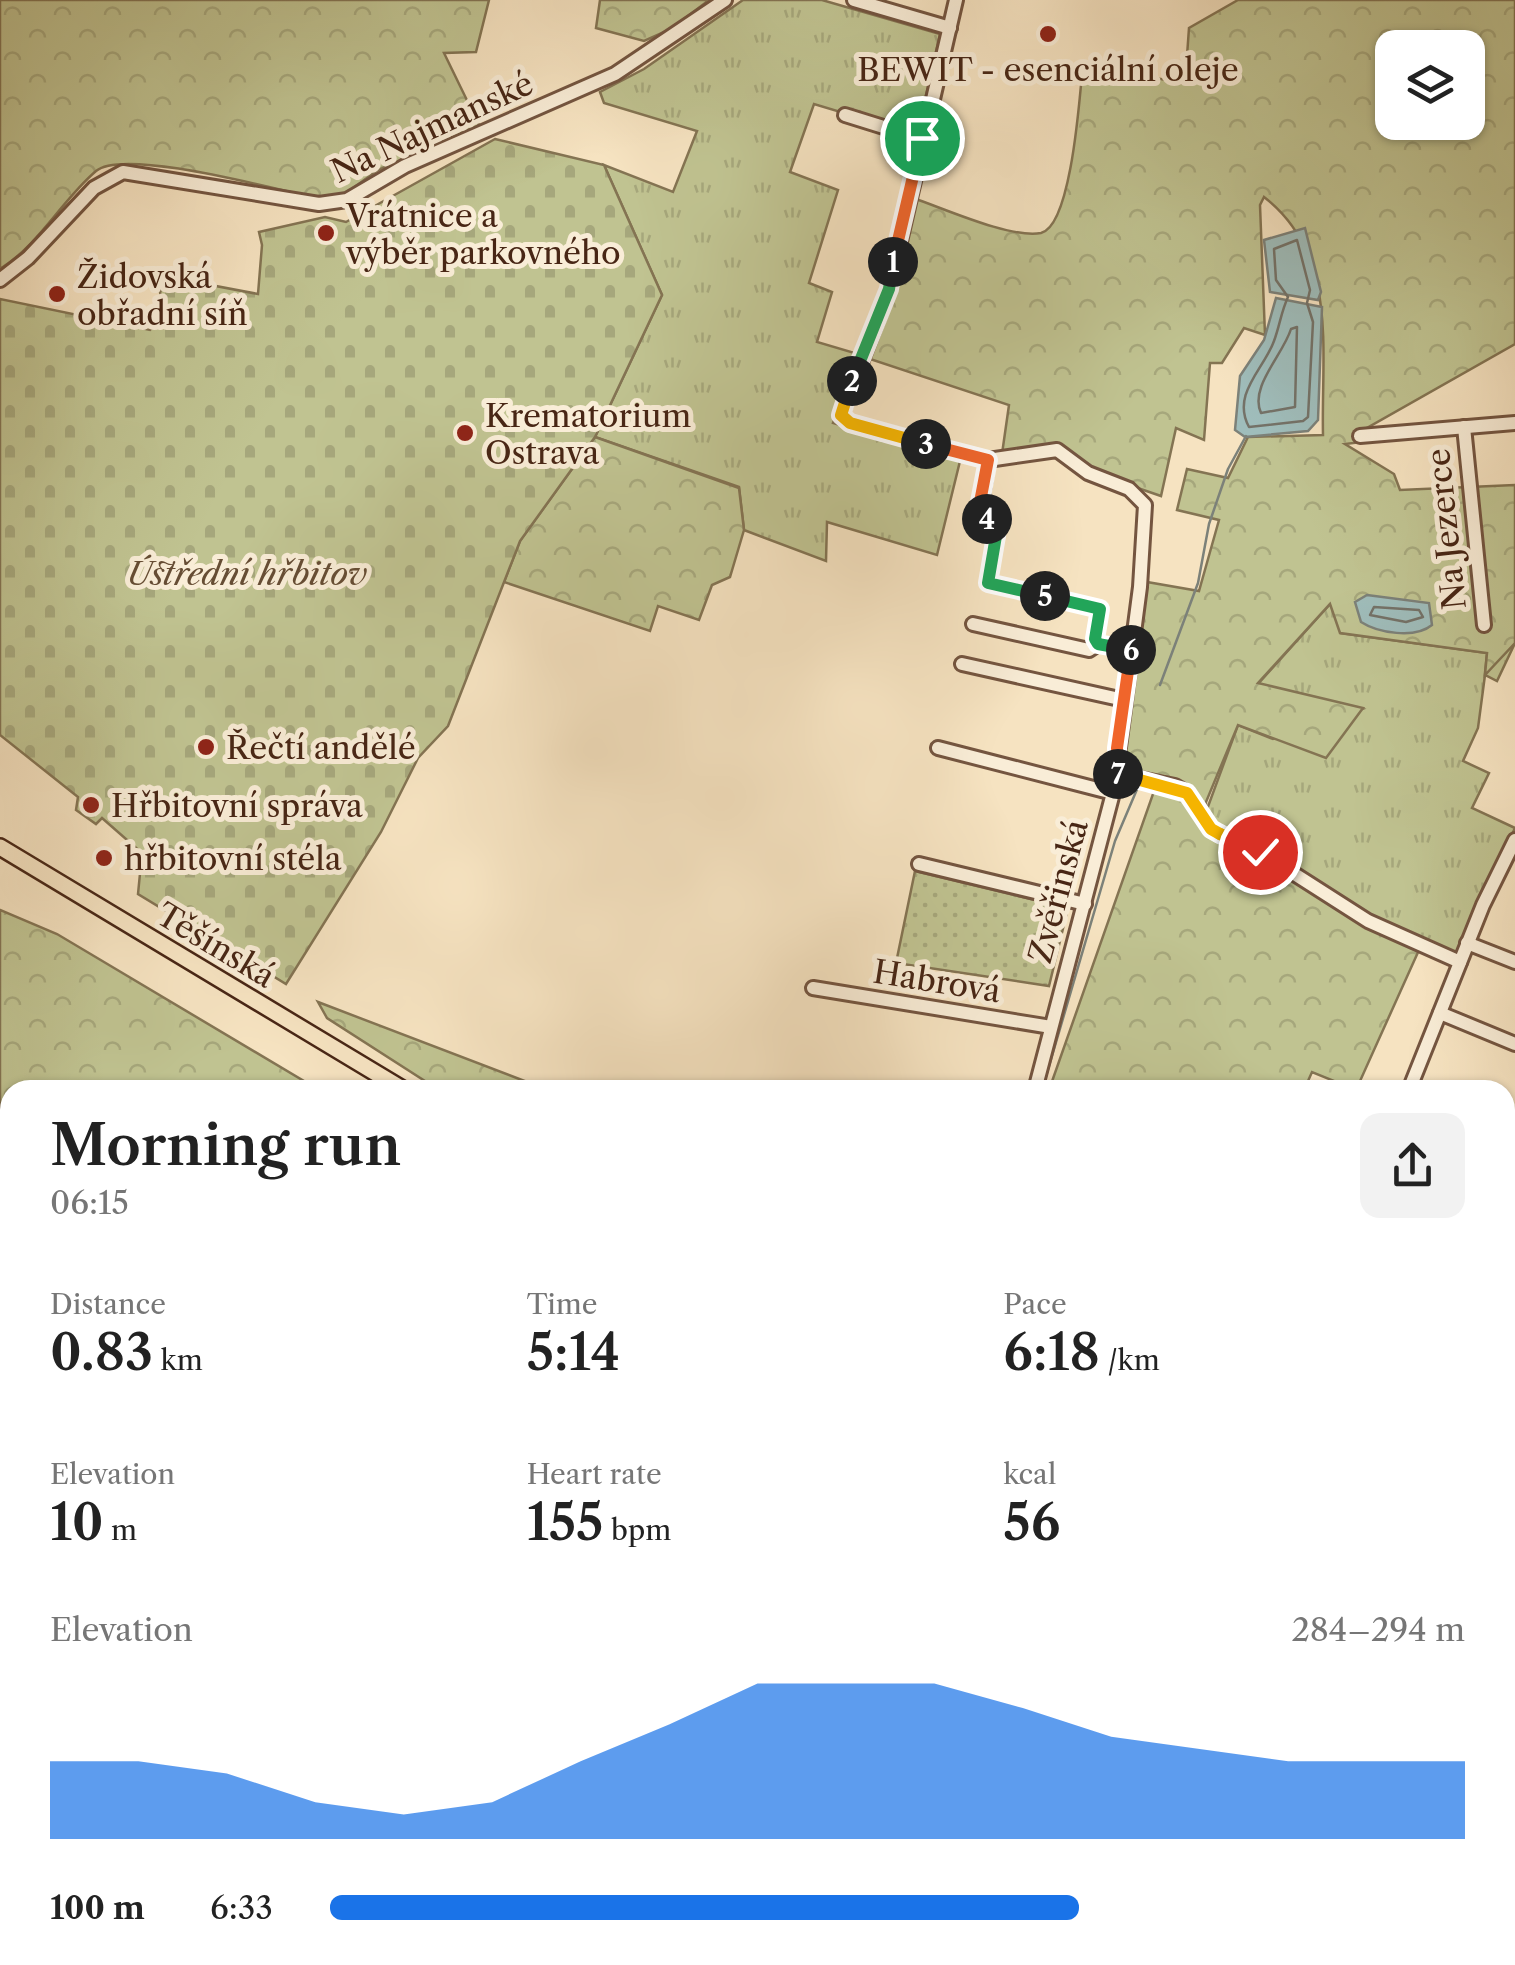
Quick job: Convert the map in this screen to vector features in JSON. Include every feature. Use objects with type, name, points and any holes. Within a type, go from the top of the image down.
[{"type":"main road","name":"Těšínská","points":[[0,847],[387,1080]]},
{"type":"street","name":"Na Najmanské","points":[[0,280],[110,177],[144,172],[319,204],[346,200],[405,166],[615,74],[725,0]]},
{"type":"street","points":[[854,0],[950,28]]},
{"type":"street","points":[[956,0],[889,289],[841,415],[850,423],[988,460],[980,502],[996,536],[988,583],[1100,609],[1095,639],[1098,644]]},
{"type":"street","points":[[845,115],[922,138]]},
{"type":"street","points":[[1360,436],[1515,423]]},
{"type":"street","name":"Na Jezerce","points":[[1464,428],[1484,626]]},
{"type":"street","name":"Zvěřinská","points":[[988,460],[1057,450],[1088,473],[1129,489],[1144,505],[1140,587],[1113,793],[1038,1080]]},
{"type":"street","points":[[972,624],[1089,650],[1098,644],[1132,650]]},
{"type":"street","points":[[962,664],[1124,700]]},
{"type":"street","points":[[938,748],[1113,793]]},
{"type":"street","points":[[1116,774],[1175,786],[1187,793],[1211,829],[1260,852],[1368,921],[1460,962]]},
{"type":"street","points":[[1416,1080],[1467,943],[1515,840]]},
{"type":"street","points":[[919,864],[1085,904]]},
{"type":"street","points":[[1467,943],[1515,962]]},
{"type":"street","name":"Habrová","points":[[813,988],[1051,1027]]},
{"type":"street","points":[[1440,1014],[1515,1044]]},
{"type":"green space","points":[[0,0],[489,0],[476,52],[444,53],[480,127],[378,170],[346,193],[321,199],[169,167],[112,165],[96,171],[39,235],[0,269]]},
{"type":"green space","points":[[600,0],[709,0],[671,29],[644,41],[596,28]]},
{"type":"green space","points":[[743,0],[822,0],[940,34],[917,135],[814,104],[790,172],[838,190],[809,283],[832,292],[817,342],[858,354],[833,423],[960,461],[937,555],[827,522],[826,561],[744,530],[739,487],[595,437],[662,295],[604,165],[673,192],[697,131],[604,103],[600,92],[644,69]]},
{"type":"green space","points":[[1238,0],[1515,0],[1515,344],[1360,432],[1362,442],[1345,444],[1394,474],[1400,490],[1515,485],[1515,643],[1485,675],[1487,653],[1340,633],[1330,604],[1258,683],[1363,708],[1326,758],[1238,725],[1206,802],[1206,832],[1276,865],[1419,950],[1360,1080],[1332,1080],[1312,1072],[1308,1080],[1053,1080],[1159,777],[1123,769],[1147,582],[1199,591],[1219,520],[1177,510],[1187,469],[1228,478],[1248,437],[1323,435],[1323,338],[1315,275],[1305,247],[1288,220],[1264,197],[1260,205],[1265,335],[1244,328],[1222,363],[1210,363],[1204,440],[1176,428],[1161,496],[1091,472],[1055,446],[1002,454],[1009,405],[867,358],[899,276],[898,255],[913,198],[995,227],[1028,234],[1041,233],[1052,225],[1067,184],[1083,63],[1185,84],[1189,28]]},
{"type":"green space","name":"Ústřední hřbitov","points":[[495,139],[604,165],[662,295],[595,437],[520,541],[448,726],[418,758],[381,832],[286,984],[138,894],[142,853],[102,818],[96,824],[76,810],[78,797],[0,735],[0,299],[150,330],[164,315],[160,292],[168,277],[258,294],[262,245],[259,232],[325,217],[346,222]]},
{"type":"green space","points":[[595,437],[739,488],[744,530],[730,577],[712,585],[699,620],[658,606],[650,631],[504,582],[520,541]]},
{"type":"green space","points":[[1331,603],[1341,633],[1487,653],[1485,673],[1515,643],[1497,681],[1485,675],[1478,728],[1463,761],[1489,773],[1472,808],[1515,828],[1456,954],[1372,917],[1212,825],[1206,812],[1238,725],[1273,739],[1362,709],[1258,684]]},
{"type":"green space","points":[[915,871],[1068,908],[1049,986],[896,963]]},
{"type":"green space","points":[[0,910],[57,934],[302,1080],[0,1080]]},
{"type":"green space","points":[[318,1002],[522,1080],[423,1080],[327,1018]]},
{"type":"water","points":[[1305,228],[1321,292],[1318,300],[1270,292],[1264,240]]},
{"type":"water","points":[[1276,298],[1322,307],[1318,420],[1308,431],[1245,437],[1235,430],[1240,376],[1264,340]]},
{"type":"water","points":[[1367,595],[1429,603],[1432,625],[1407,633],[1368,626],[1361,622],[1355,602]]},
{"type":"waterway","points":[[1160,685],[1198,583],[1209,524],[1228,469],[1246,436]]},
{"type":"waterway","points":[[1045,1080],[1115,841],[1138,787]]},
{"type":"place","name":"BEWIT - esenciální oleje","points":[[1048,34]]},
{"type":"place","name":"Vrátnice a výběr parkovného","points":[[326,233]]},
{"type":"place","name":"Židovská obřadní síň","points":[[57,294]]},
{"type":"place","name":"Krematorium Ostrava","points":[[465,433]]},
{"type":"place","name":"Řečtí andělé","points":[[206,747]]},
{"type":"place","name":"Hřbitovní správa","points":[[91,805]]},
{"type":"place","name":"hřbitovní stéla","points":[[104,858]]},
{"type":"route","points":[[922,138],[896,242],[889,289],[841,415],[850,423],[988,460],[980,502],[996,536],[987,570],[988,583],[1100,609],[1095,639],[1098,644],[1132,650],[1116,774],[1175,786],[1187,793],[1211,829],[1260,852]]}]
